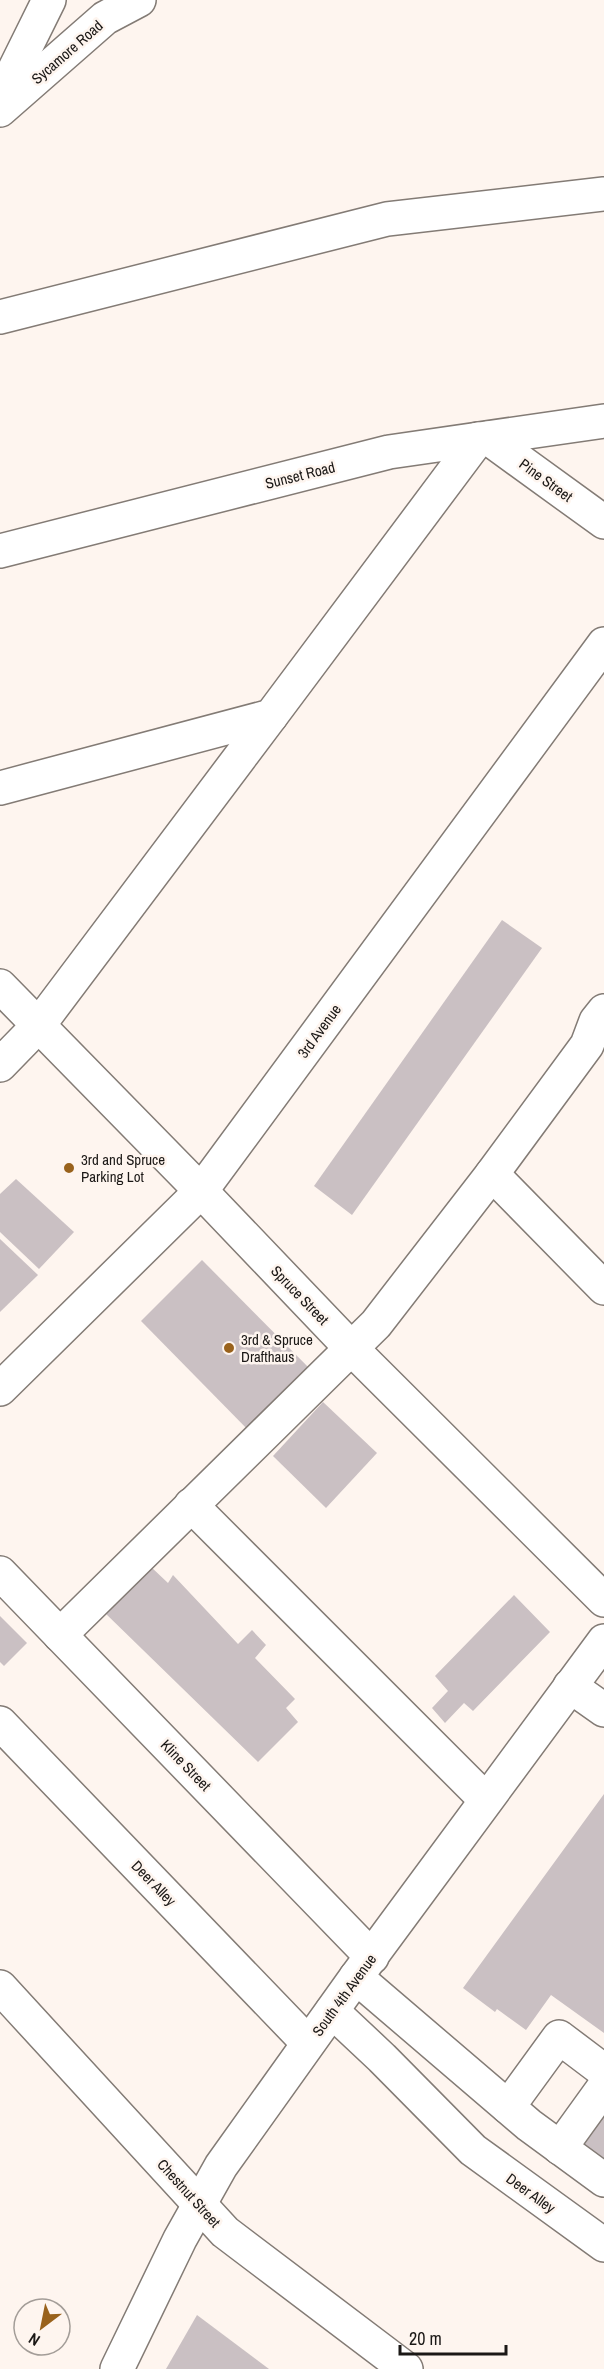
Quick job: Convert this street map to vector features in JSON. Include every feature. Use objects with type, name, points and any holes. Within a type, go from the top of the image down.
[{"type":"street","points":[[0,99],[49,0]]},
{"type":"street","name":"Sycamore Road","points":[[0,110],[105,18],[139,0]]},
{"type":"street","points":[[0,317],[387,219],[604,194]]},
{"type":"street","name":"Sunset Road","points":[[0,551],[389,452],[604,421]]},
{"type":"street","points":[[0,1065],[38,1026],[483,438]]},
{"type":"street","name":"Pine Street","points":[[483,438],[604,522]]},
{"type":"street","name":"3rd Avenue","points":[[0,1389],[201,1191],[604,644]]},
{"type":"street","points":[[0,788],[271,716]]},
{"type":"street","name":"Spruce Street","points":[[0,986],[351,1348],[604,1600]]},
{"type":"street","points":[[60,1635],[376,1324],[492,1174],[586,1045],[596,1021],[604,1011]]},
{"type":"street","points":[[492,1174],[604,1288]]},
{"type":"street","points":[[191,1505],[486,1800]]},
{"type":"street","name":"Kline Street","points":[[0,1573],[60,1635],[364,1967],[508,2107],[604,2180]]},
{"type":"street","name":"South 4th Avenue","points":[[117,2369],[199,2204],[221,2166],[308,2043],[604,1641]]},
{"type":"street","points":[[570,1686],[604,1710]]},
{"type":"street","name":"Deer Alley","points":[[0,1724],[308,2043]]},
{"type":"street","name":"Chestnut Street","points":[[4,1999],[225,2232],[406,2369]]},
{"type":"street","name":"Deer Alley","points":[[332,2011],[473,2150],[604,2245]]},
{"type":"street","points":[[508,2107],[559,2037],[604,2071]]},
{"type":"street","points":[[561,2148],[604,2087]]},
{"type":"building","points":[[502,920],[542,948],[352,1215],[314,1186]]},
{"type":"building","points":[[16,1179],[74,1232],[39,1269],[0,1232],[0,1194]]},
{"type":"building","points":[[0,1239],[38,1275],[0,1312]]},
{"type":"building","name":"3rd & Spruce Drafthaus","points":[[202,1260],[316,1375],[254,1436],[141,1321]]},
{"type":"building","points":[[323,1402],[377,1453],[326,1508],[273,1456]]},
{"type":"building","points":[[150,1566],[168,1583],[173,1575],[238,1644],[252,1630],[266,1645],[255,1658],[295,1699],[286,1708],[298,1722],[258,1762],[104,1612]]},
{"type":"building","points":[[514,1595],[550,1632],[473,1711],[464,1703],[445,1723],[432,1708],[448,1691],[435,1676]]},
{"type":"building","points":[[0,1616],[27,1643],[4,1666],[0,1662]]},
{"type":"building","points":[[604,1794],[604,2033],[551,1995],[526,2030],[497,2009],[495,2012],[463,1988]]},
{"type":"building","points":[[604,2104],[604,2162],[576,2142]]},
{"type":"building","points":[[197,2315],[269,2369],[166,2369]]},
{"type":"place","name":"3rd and Spruce Parking Lot","points":[[69,1168]]},
{"type":"place","name":"3rd & Spruce Drafthaus","points":[[229,1348]]}]
